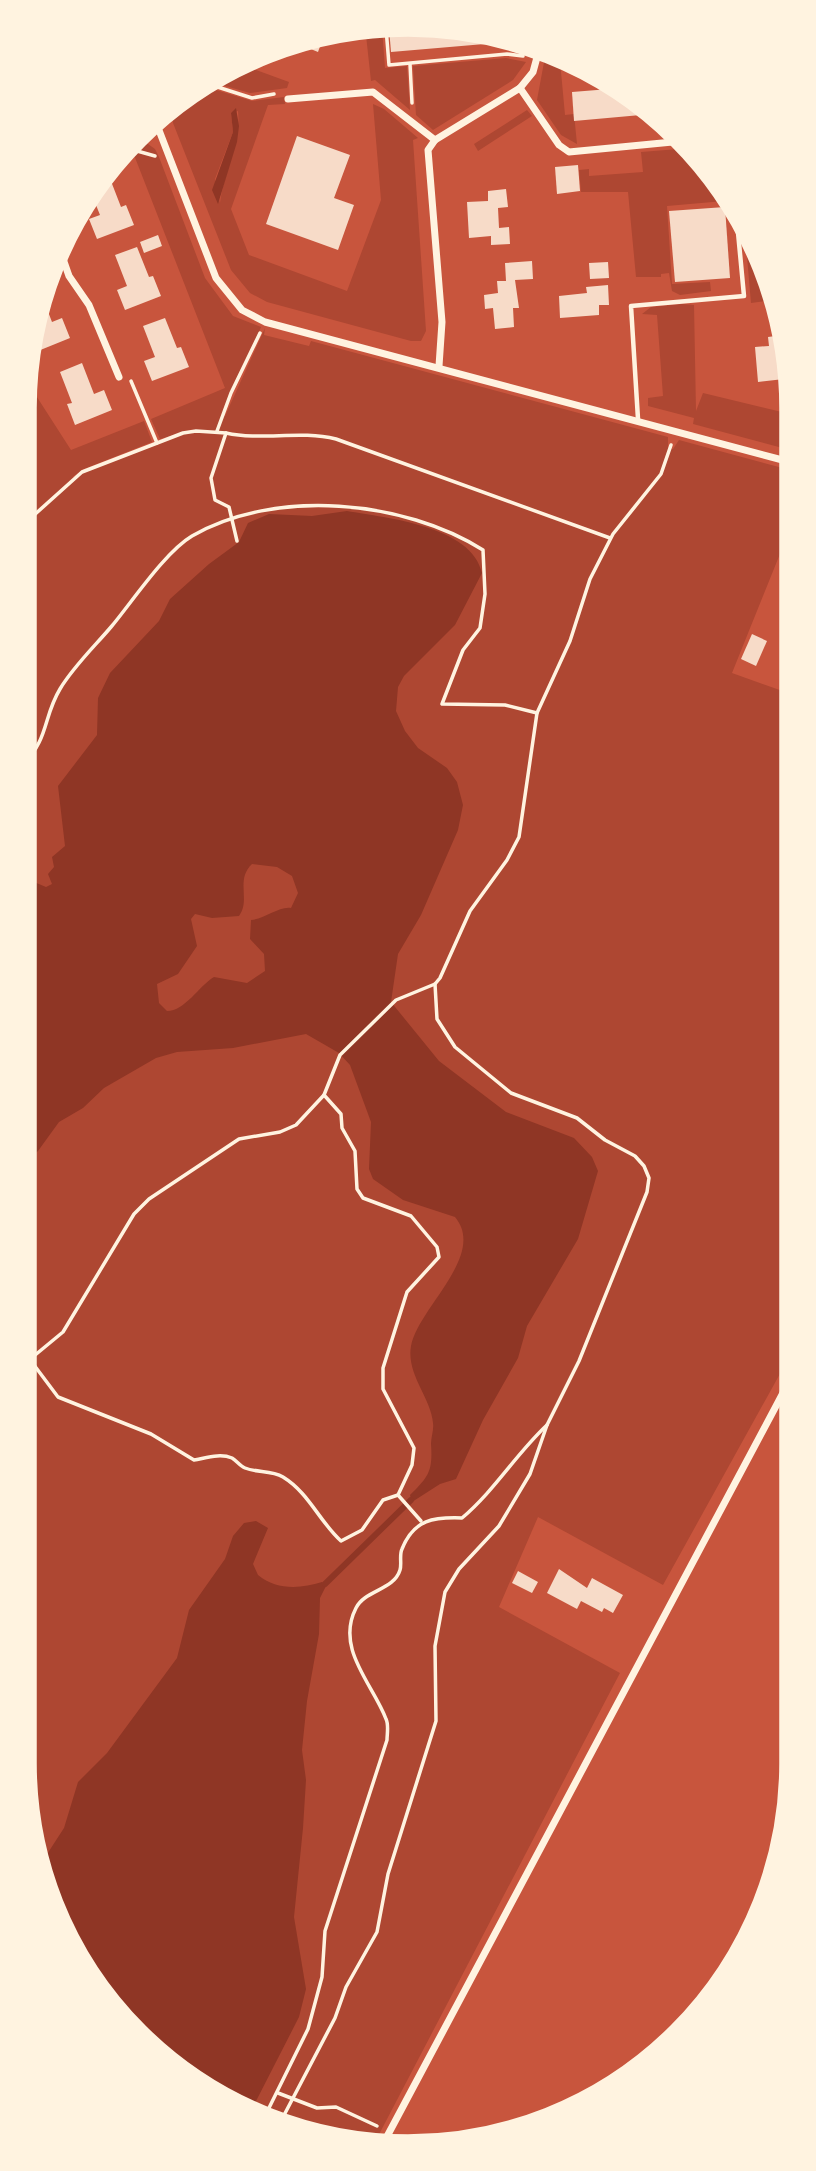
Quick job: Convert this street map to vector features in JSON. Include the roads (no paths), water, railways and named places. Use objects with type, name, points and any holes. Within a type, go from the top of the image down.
[{"type":"street","points":[[439,366],[442,322],[428,149],[435,140],[520,88],[533,72],[536,58]]},
{"type":"street","points":[[520,88],[559,145],[569,152],[670,142]]},
{"type":"street","points":[[288,99],[373,92],[435,140]]},
{"type":"street","points":[[160,130],[216,278],[242,310],[265,322],[781,459]]},
{"type":"street","points":[[64,262],[69,276],[89,305],[119,377]]},
{"type":"street","points":[[389,2135],[781,1397]]},
{"type":"lane","points":[[638,419],[631,306],[744,296],[738,235]]},
{"type":"waterway","points":[[325,1584],[411,1500]]}]
